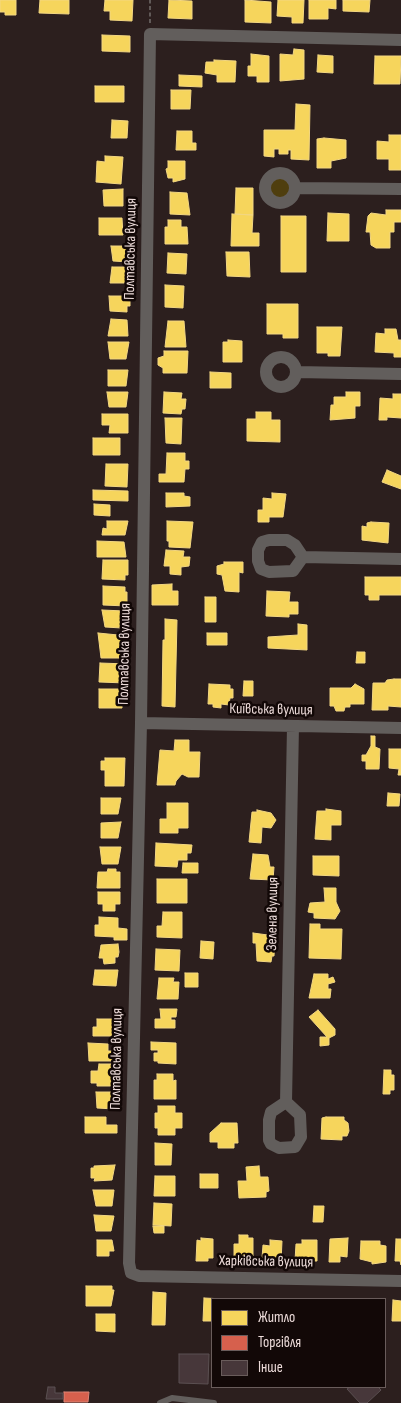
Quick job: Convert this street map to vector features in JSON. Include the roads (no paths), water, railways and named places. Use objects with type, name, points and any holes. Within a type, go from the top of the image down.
[{"type":"street","name":"Полтавська вулиця","points":[[131,1273],[129,1264],[141,723],[150,34],[401,40]]},
{"type":"street","points":[[296,188],[401,189]]},
{"type":"street","points":[[297,372],[401,374]]},
{"type":"street","points":[[304,557],[401,559]]},
{"type":"street","name":"Київська вулиця","points":[[141,723],[401,728]]},
{"type":"street","name":"Зелена вулиця","points":[[286,1102],[293,726]]},
{"type":"street","name":"Харківська вулиця","points":[[131,1273],[139,1276],[401,1281]]},
{"type":"lane","points":[[160,1403],[172,1398],[214,1403]]}]
